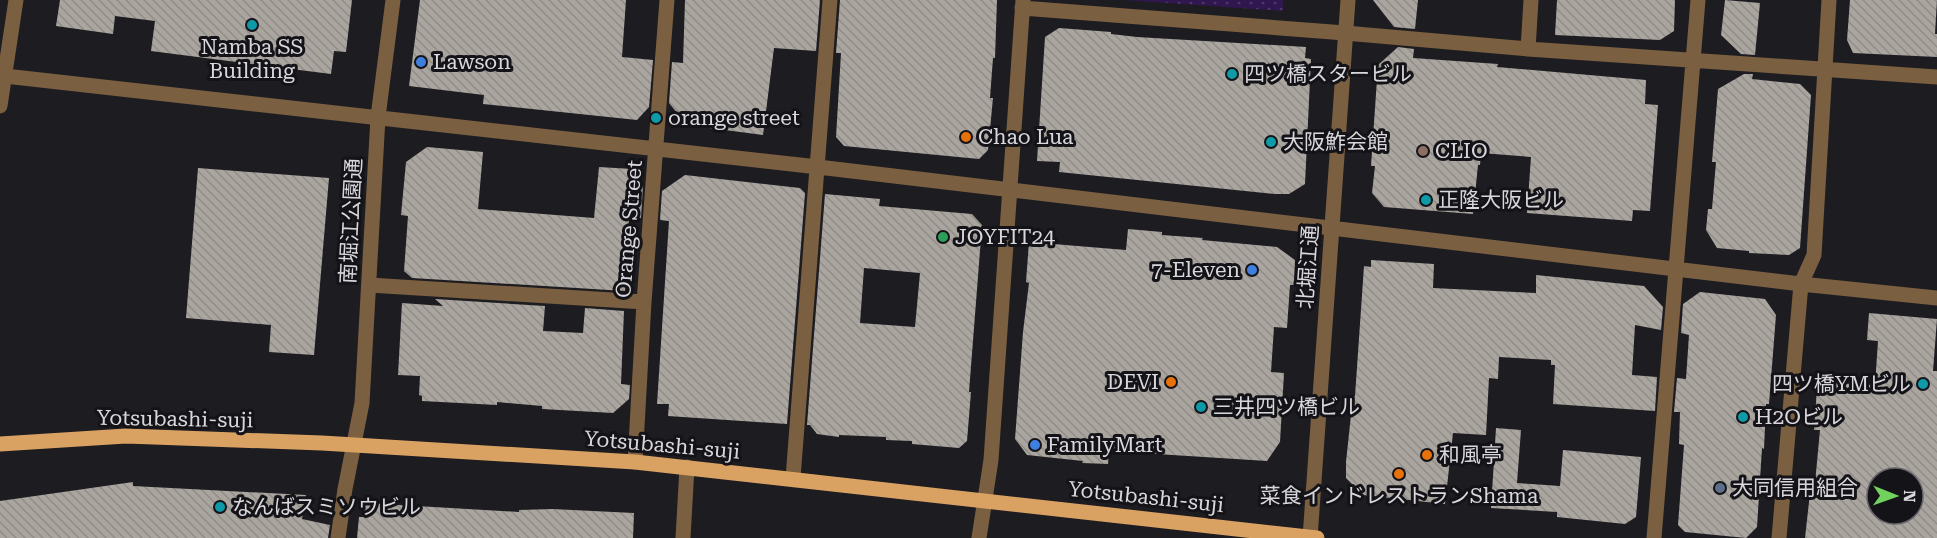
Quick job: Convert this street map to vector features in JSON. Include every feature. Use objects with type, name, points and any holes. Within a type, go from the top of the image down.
[{"type":"main road","name":"Yotsubashi-suji","points":[[0,444],[126,436],[354,445],[635,462],[1313,538]]},
{"type":"street","points":[[0,106],[16,0]]},
{"type":"street","name":"南堀江公園通","points":[[338,538],[362,403],[378,117],[393,0]]},
{"type":"street","name":"Orange Street","points":[[635,462],[644,302],[667,0]]},
{"type":"street","points":[[793,478],[830,0]]},
{"type":"street","name":"北堀江通","points":[[1313,538],[1348,0]]},
{"type":"street","points":[[1528,49],[1532,0]]},
{"type":"street","points":[[1654,538],[1698,0]]},
{"type":"street","points":[[1779,538],[1802,284],[1814,255],[1829,0]]},
{"type":"street","points":[[979,538],[991,460],[1023,4],[1528,49],[1937,77]]},
{"type":"street","points":[[5,76],[818,167],[1937,298]]},
{"type":"street","points":[[369,285],[644,302]]},
{"type":"street","points":[[683,538],[687,467]]},
{"type":"shaded area","points":[[1125,0],[1283,0],[1283,11]]},
{"type":"building","name":"Namba SS Building","points":[[60,0],[352,0],[346,52],[334,51],[331,74],[151,51],[155,21],[115,16],[113,34],[56,26]]},
{"type":"building","points":[[420,0],[626,0],[622,57],[653,60],[649,107],[637,120],[483,104],[484,95],[409,86]]},
{"type":"building","points":[[685,0],[820,0],[816,51],[774,48],[763,135],[687,125],[669,103],[672,62],[683,63]]},
{"type":"building","points":[[840,0],[997,0],[995,58],[993,58],[990,98],[993,98],[988,150],[979,159],[844,146],[836,137],[841,53],[836,53]]},
{"type":"building","points":[[1373,0],[1418,0],[1415,29],[1394,27]]},
{"type":"building","points":[[1557,0],[1675,0],[1674,31],[1660,40],[1555,35]]},
{"type":"building","points":[[1725,0],[1760,3],[1755,55],[1741,54],[1721,35]]},
{"type":"building","points":[[1850,0],[1937,0],[1935,34],[1937,34],[1937,57],[1853,53],[1847,40]]},
{"type":"building","points":[[1059,28],[1111,32],[1111,34],[1137,37],[1306,47],[1305,58],[1311,59],[1305,184],[1289,194],[1275,194],[1059,172],[1060,162],[1037,161],[1045,37]]},
{"type":"building","points":[[1398,47],[1414,49],[1413,58],[1498,64],[1497,67],[1646,80],[1645,104],[1658,105],[1650,211],[1633,210],[1632,221],[1527,213],[1531,157],[1481,153],[1473,214],[1384,207],[1372,193],[1375,166],[1371,166],[1378,65]]},
{"type":"building","points":[[1744,74],[1753,74],[1752,79],[1800,84],[1811,95],[1800,248],[1789,255],[1749,253],[1749,251],[1717,248],[1706,230],[1708,209],[1712,209],[1716,162],[1712,162],[1718,89]]},
{"type":"building","points":[[427,147],[483,152],[478,209],[594,218],[599,167],[632,169],[643,186],[641,218],[629,217],[625,291],[412,278],[404,271],[408,216],[401,215],[406,162]]},
{"type":"building","points":[[198,168],[329,178],[314,355],[269,352],[271,325],[186,318]]},
{"type":"building","points":[[685,175],[800,188],[805,193],[787,424],[668,416],[669,404],[657,404],[669,221],[660,220],[662,191]]},
{"type":"building","points":[[825,194],[880,199],[879,206],[972,214],[982,225],[967,441],[959,448],[912,444],[912,441],[886,440],[886,437],[839,435],[839,437],[817,434],[810,425],[807,425]],"holes":[[[864,268],[920,273],[915,327],[860,323]]]},
{"type":"building","points":[[1128,229],[1162,232],[1162,235],[1203,238],[1202,240],[1277,247],[1295,260],[1294,285],[1290,285],[1287,328],[1274,327],[1271,372],[1284,373],[1280,442],[1267,461],[1109,451],[1108,464],[1082,463],[1083,461],[1027,455],[1015,439],[1029,283],[1026,282],[1029,242],[1126,250]]},
{"type":"building","points":[[1371,260],[1434,264],[1433,288],[1536,293],[1536,275],[1644,286],[1663,307],[1661,330],[1635,325],[1632,375],[1657,377],[1655,411],[1553,404],[1555,365],[1551,365],[1551,360],[1499,357],[1498,379],[1489,378],[1486,435],[1453,433],[1445,504],[1363,495],[1346,478],[1346,462],[1353,396],[1355,396],[1364,266],[1371,267]]},
{"type":"building","points":[[1700,292],[1765,299],[1776,315],[1769,404],[1766,404],[1764,449],[1762,448],[1757,527],[1746,538],[1685,532],[1678,525],[1684,445],[1679,444],[1680,412],[1674,412],[1677,378],[1686,379],[1689,335],[1681,333],[1683,304]]},
{"type":"building","points":[[435,299],[545,306],[543,331],[583,333],[585,308],[624,311],[621,384],[630,385],[629,399],[613,413],[542,409],[542,406],[497,402],[497,405],[422,401],[422,396],[419,395],[420,376],[398,375],[402,303],[443,306]]},
{"type":"building","points":[[1869,313],[1937,319],[1933,371],[1937,371],[1937,538],[1805,538],[1810,493],[1814,494],[1820,430],[1814,430],[1818,375],[1830,393],[1831,383],[1875,385],[1878,341],[1867,340]]},
{"type":"building","points":[[1496,428],[1521,430],[1517,483],[1560,486],[1563,450],[1641,457],[1636,517],[1625,524],[1557,517],[1557,512],[1491,508]]},
{"type":"building","points":[[133,482],[133,486],[306,495],[302,519],[330,525],[328,538],[0,538],[0,501]]},
{"type":"building","points":[[365,503],[519,512],[519,510],[552,509],[634,513],[633,538],[357,538],[359,517],[364,517]]},
{"type":"place","name":"Namba SS Building","points":[[252,25]]},
{"type":"place","name":"Lawson","points":[[421,62]]},
{"type":"place","name":"四ツ橋スタービル","points":[[1232,74]]},
{"type":"place","name":"orange street","points":[[656,118]]},
{"type":"place","name":"Chao Lua","points":[[966,137]]},
{"type":"place","name":"大阪鮓会館","points":[[1271,142]]},
{"type":"place","name":"CLIO","points":[[1423,151]]},
{"type":"place","name":"正隆大阪ビル","points":[[1426,200]]},
{"type":"place","name":"JOYFIT24","points":[[943,237]]},
{"type":"place","name":"7-Eleven","points":[[1252,270]]},
{"type":"place","name":"DEVI","points":[[1171,382]]},
{"type":"place","name":"四ツ橋YMビル","points":[[1923,384]]},
{"type":"place","name":"三井四ツ橋ビル","points":[[1201,407]]},
{"type":"place","name":"H2Oビル","points":[[1743,417]]},
{"type":"place","name":"FamilyMart","points":[[1035,445]]},
{"type":"place","name":"和風亭","points":[[1427,455]]},
{"type":"place","name":"菜食インドレストランShama","points":[[1399,474]]},
{"type":"place","name":"大同信用組合","points":[[1720,488]]},
{"type":"place","name":"なんばスミソウビル","points":[[220,507]]}]
